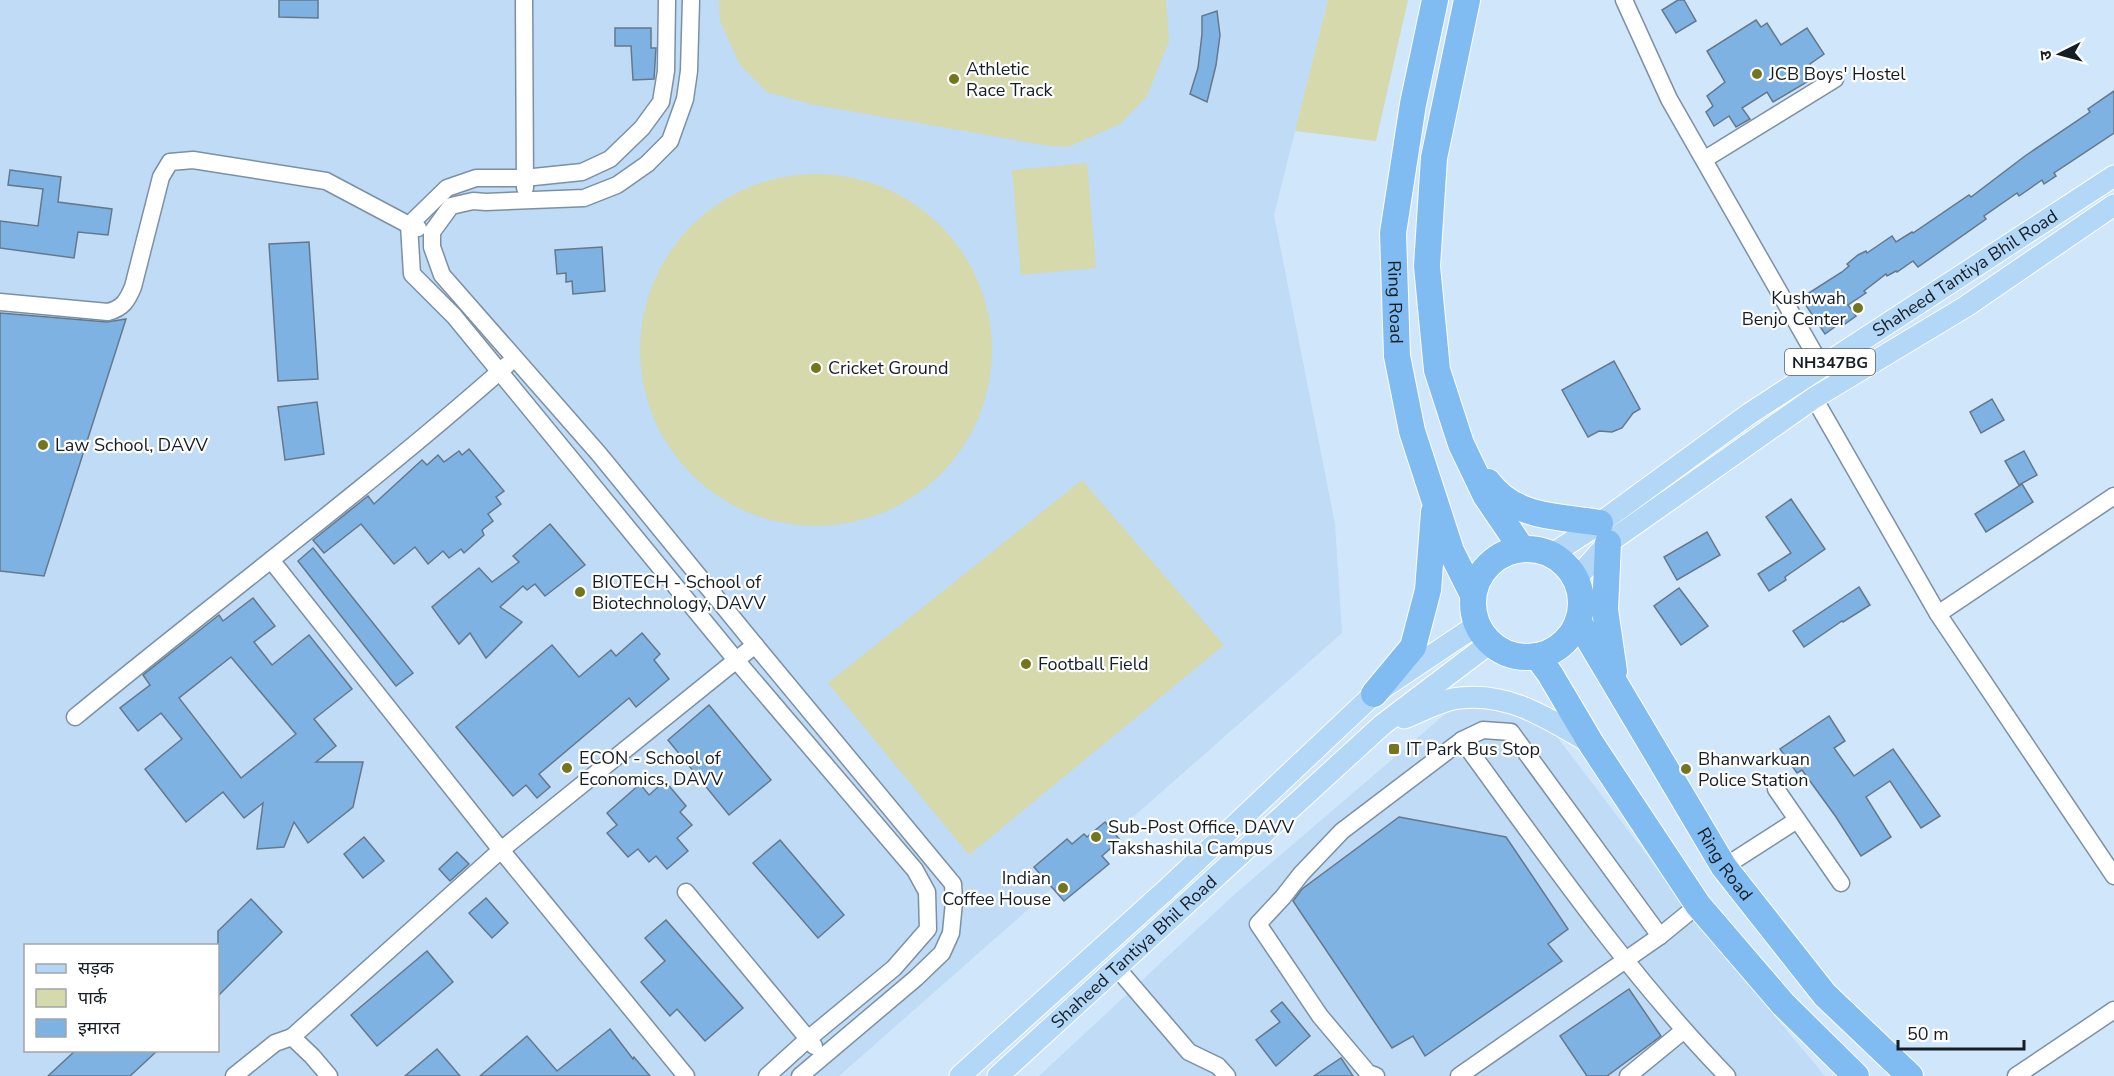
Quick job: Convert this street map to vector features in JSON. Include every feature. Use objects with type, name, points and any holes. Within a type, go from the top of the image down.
[{"type":"highway","name":"Ring Road","points":[[1436,0],[1413,104],[1393,233],[1397,356],[1412,431],[1451,551],[1473,595]]},
{"type":"highway","name":"Ring Road","points":[[1467,0],[1434,158],[1427,266],[1437,370],[1461,444],[1486,496],[1522,549]]},
{"type":"highway","points":[[1427,266],[1442,351],[1454,399],[1478,467],[1489,484],[1504,500],[1526,511],[1604,533],[1608,646],[1617,688]]},
{"type":"highway","points":[[1374,693],[1413,647],[1428,590],[1435,501]]},
{"type":"highway","points":[[1522,549],[1537,550],[1563,563],[1575,580],[1581,600],[1578,621],[1572,633],[1562,644],[1551,652],[1524,658],[1500,651],[1484,634],[1473,605],[1476,583],[1490,564],[1499,556],[1522,549]]},
{"type":"highway","name":"Ring Road","points":[[1578,621],[1724,867],[1825,995],[1910,1076]]},
{"type":"highway","points":[[1537,656],[1592,745],[1698,905],[1784,1004],[1856,1076]]},
{"type":"main road","name":"Shaheed Tantiya Bhil Road","points":[[1575,580],[1604,533],[1749,414],[2114,176]]},
{"type":"main road","name":"Shaheed Tantiya Bhil Road","points":[[1551,555],[1604,533],[1814,398],[1965,307],[2114,205]]},
{"type":"main road","name":"Shaheed Tantiya Bhil Road","points":[[998,1076],[1484,634]]},
{"type":"main road","points":[[960,1076],[1167,889],[1374,693],[1484,634]]},
{"type":"main road","points":[[1382,725],[1458,698],[1498,698],[1542,715],[1592,745]]},
{"type":"main road","points":[[1098,951],[1117,968]]},
{"type":"street","points":[[524,0],[525,201]]},
{"type":"street","points":[[667,0],[666,71],[661,102],[642,128],[610,159],[582,172],[524,178],[476,178],[447,188],[409,225],[412,274],[454,316],[736,660],[915,870],[927,892],[928,929],[894,968],[767,1076]]},
{"type":"street","points":[[691,0],[686,99],[670,141],[647,164],[617,185],[584,198],[473,201],[451,206],[432,232],[432,247],[442,275],[599,454],[953,884],[951,933],[942,953],[916,978],[800,1076]]},
{"type":"street","points":[[1628,1],[1669,99],[1822,367]]},
{"type":"street","points":[[1705,159],[1835,79]]},
{"type":"street","points":[[0,302],[108,312],[120,309],[128,300],[161,177],[170,162],[192,160],[327,181],[409,225],[432,232]]},
{"type":"street","points":[[75,717],[174,635],[271,560],[515,358]]},
{"type":"street","points":[[1814,398],[1938,614],[2114,876]]},
{"type":"street","points":[[1938,614],[2114,496]]},
{"type":"street","points":[[271,560],[501,850],[686,1076]]},
{"type":"street","points":[[234,1076],[275,1043],[292,1037],[501,850],[755,645]]},
{"type":"street","points":[[1376,1076],[1368,1073],[1320,1016],[1258,924],[1342,831],[1462,740],[1483,730],[1511,732],[1660,936]]},
{"type":"street","points":[[1462,740],[1624,960],[1683,1031],[1727,1076]]},
{"type":"street","points":[[1776,789],[1841,883]]},
{"type":"street","points":[[1724,867],[1797,820]]},
{"type":"street","points":[[686,892],[823,1056]]},
{"type":"street","points":[[1459,1076],[1660,936],[1698,905]]},
{"type":"street","points":[[1117,968],[1189,1052],[1218,1066],[1227,1076]]},
{"type":"street","points":[[2016,1076],[2114,1010]]},
{"type":"street","points":[[1628,1076],[1683,1031]]},
{"type":"street","points":[[292,1037],[329,1076]]},
{"type":"shaded area","points":[[0,0],[1328,0],[1274,215],[1335,524],[1342,633],[839,1076],[0,1076]]},
{"type":"shaded area","points":[[1491,701],[1532,704],[1719,950],[1825,1076],[1039,1076],[1236,893],[1450,710]]},
{"type":"green space","name":"Athletic Race Track","points":[[719,0],[1166,0],[1169,41],[1147,96],[1120,124],[1068,147],[1049,146],[810,104],[767,92],[740,65],[720,21]]},
{"type":"green space","points":[[1328,0],[1408,0],[1376,141],[1295,131]]},
{"type":"green space","points":[[1087,163],[1096,268],[1021,275],[1012,170]]},
{"type":"green space","name":"Cricket Ground","points":[[816,174],[867,182],[899,195],[928,214],[952,238],[971,267],[984,299],[992,350],[984,401],[971,433],[952,462],[928,486],[899,505],[867,518],[816,526],[765,518],[733,505],[704,486],[680,462],[661,433],[648,401],[640,350],[648,299],[661,267],[680,238],[704,214],[733,195],[765,182]]},
{"type":"green space","name":"Football Field","points":[[1082,480],[1224,645],[969,855],[828,683]]},
{"type":"building","points":[[279,0],[318,0],[318,18],[279,17]]},
{"type":"building","points":[[1678,0],[1684,0],[1696,21],[1676,33],[1662,10]]},
{"type":"building","points":[[1217,11],[1220,35],[1207,102],[1190,94],[1198,68],[1202,16]]},
{"type":"building","name":"JCB Boys' Hostel","points":[[1756,20],[1761,27],[1767,23],[1781,45],[1807,28],[1824,54],[1810,64],[1817,76],[1773,102],[1767,92],[1742,108],[1750,119],[1736,127],[1729,116],[1714,126],[1706,112],[1713,106],[1707,96],[1725,82],[1707,51]]},
{"type":"building","points":[[615,28],[651,28],[651,48],[656,48],[654,79],[633,80],[631,46],[615,46]]},
{"type":"building","points":[[2114,91],[2114,133],[2054,173],[2056,176],[2044,184],[2042,180],[2019,196],[2017,193],[1984,216],[1986,219],[1918,267],[1913,261],[1897,272],[1887,276],[1886,274],[1864,291],[1866,293],[1848,305],[1856,316],[1845,324],[1843,321],[1825,334],[1801,298],[1842,272],[1849,266],[1847,264],[1858,255],[1866,251],[1867,253],[1892,236],[1896,242],[1969,195],[1971,197],[2025,156],[2090,112],[2088,109]]},
{"type":"building","points":[[10,170],[61,177],[58,202],[112,209],[108,235],[78,232],[74,258],[0,248],[0,221],[38,226],[43,189],[8,185]]},
{"type":"building","points":[[309,242],[318,379],[278,381],[269,244]]},
{"type":"building","points":[[602,247],[605,291],[573,294],[572,281],[566,282],[566,273],[557,274],[555,250]]},
{"type":"building","name":"Law School, DAVV","points":[[0,313],[107,322],[126,319],[44,576],[0,571]]},
{"type":"building","points":[[1614,361],[1640,409],[1633,413],[1622,428],[1612,432],[1599,431],[1588,437],[1562,390]]},
{"type":"building","points":[[1992,399],[2004,420],[1981,433],[1970,412]]},
{"type":"building","points":[[317,402],[324,454],[285,460],[278,407]]},
{"type":"building","points":[[469,449],[504,491],[496,497],[501,504],[488,514],[493,521],[482,530],[484,535],[464,553],[461,549],[449,558],[443,551],[428,564],[415,547],[394,564],[361,524],[324,553],[313,540],[368,496],[374,504],[422,460],[427,465],[438,455],[444,462],[459,451],[462,455]]},
{"type":"building","points":[[2024,451],[2037,475],[2019,485],[2005,461]]},
{"type":"building","points":[[2022,484],[2033,502],[1986,532],[1975,514]]},
{"type":"building","points":[[1791,499],[1825,549],[1769,591],[1758,574],[1791,553],[1766,517]]},
{"type":"building","points":[[550,524],[585,565],[545,596],[535,584],[527,590],[523,586],[500,607],[522,622],[486,658],[470,633],[459,644],[432,607],[479,568],[492,582],[519,562],[513,556]]},
{"type":"building","points":[[1707,532],[1720,555],[1677,580],[1664,557]]},
{"type":"building","points":[[313,548],[413,673],[396,686],[298,561]]},
{"type":"building","points":[[1859,587],[1870,605],[1804,647],[1793,631]]},
{"type":"building","points":[[1679,588],[1708,626],[1681,645],[1654,606]]},
{"type":"building","points":[[253,598],[275,626],[254,642],[272,665],[309,635],[352,689],[314,719],[336,746],[316,762],[363,762],[353,807],[308,843],[294,822],[284,847],[257,849],[263,803],[244,818],[223,792],[186,822],[145,769],[182,739],[161,713],[138,731],[120,708],[150,685],[143,675],[219,615],[223,621]],"holes":[[[231,657],[296,734],[241,778],[179,698]]]},
{"type":"building","points":[[642,633],[660,654],[654,660],[669,679],[636,707],[629,698],[539,774],[550,787],[537,798],[526,785],[513,796],[456,727],[552,645],[579,677],[611,650],[616,656]]},
{"type":"building","points":[[709,705],[771,780],[729,815],[668,740]]},
{"type":"building","points":[[1829,716],[1845,741],[1834,748],[1854,776],[1893,749],[1940,816],[1921,828],[1890,781],[1866,797],[1891,837],[1861,856],[1802,770],[1797,773],[1780,749]]},
{"type":"building","points":[[665,781],[686,806],[680,812],[692,825],[677,838],[688,851],[667,869],[656,856],[649,862],[638,849],[628,857],[607,833],[617,825],[607,813],[640,784],[649,795]]},
{"type":"building","points":[[1399,817],[1506,837],[1568,929],[1548,944],[1562,961],[1425,1056],[1413,1036],[1392,1048],[1293,901],[1302,889]]},
{"type":"building","points":[[1105,822],[1120,840],[1102,856],[1109,864],[1064,901],[1034,867],[1067,839],[1072,844],[1084,834],[1087,837]]},
{"type":"building","points":[[364,837],[384,861],[363,878],[344,854]]},
{"type":"building","points":[[780,840],[844,915],[818,938],[753,863]]},
{"type":"building","points":[[457,852],[469,864],[450,881],[439,869]]},
{"type":"building","points":[[486,898],[508,923],[492,938],[469,913]]},
{"type":"building","points":[[251,899],[282,932],[219,995],[219,944],[218,931]]},
{"type":"building","points":[[666,920],[743,1008],[705,1041],[677,1009],[670,1016],[641,982],[665,961],[645,938]]},
{"type":"building","points":[[427,951],[453,982],[377,1046],[351,1015]]},
{"type":"building","points":[[1629,989],[1661,1036],[1607,1076],[1587,1076],[1560,1036]]},
{"type":"building","points":[[1282,1002],[1310,1036],[1276,1066],[1256,1040],[1280,1022],[1271,1011]]},
{"type":"building","points":[[610,1029],[633,1059],[634,1057],[650,1076],[480,1076],[527,1036],[557,1071]]},
{"type":"building","points":[[437,1049],[460,1076],[405,1076]]},
{"type":"building","points":[[74,1052],[156,1052],[130,1076],[48,1076]]},
{"type":"building","points":[[1341,1058],[1353,1076],[1314,1076]]},
{"type":"place","name":"JCB Boys' Hostel","points":[[1757,74]]},
{"type":"place","name":"Athletic Race Track","points":[[954,79]]},
{"type":"place","name":"Kushwah Benjo Center","points":[[1858,308]]},
{"type":"place","name":"Cricket Ground","points":[[816,368]]},
{"type":"place","name":"Law School, DAVV","points":[[43,445]]},
{"type":"place","name":"BIOTECH - School of Biotechnology, DAVV","points":[[580,592]]},
{"type":"place","name":"Football Field","points":[[1026,664]]},
{"type":"place","name":"IT Park Bus Stop","points":[[1394,749]]},
{"type":"place","name":"ECON - School of Economics, DAVV","points":[[567,768]]},
{"type":"place","name":"Bhanwarkuan Police Station","points":[[1686,769]]},
{"type":"place","name":"Sub-Post Office, DAVV Takshashila Campus","points":[[1096,837]]},
{"type":"place","name":"Indian Coffee House","points":[[1063,888]]}]
